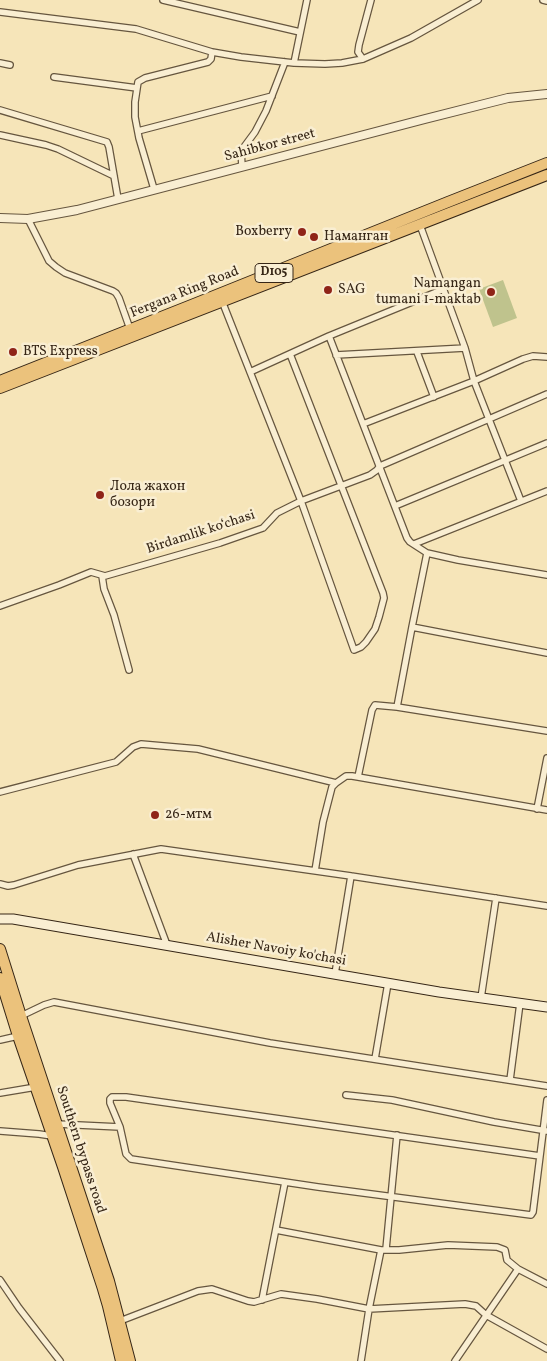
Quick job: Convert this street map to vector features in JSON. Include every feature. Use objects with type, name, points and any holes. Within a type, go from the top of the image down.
[{"type":"highway","name":"Fergana Ring Road","points":[[0,380],[547,163]]},
{"type":"highway","name":"Fergana Ring Road","points":[[0,388],[547,175]]},
{"type":"highway","name":"Southern bypass road","points":[[0,949],[109,1281],[130,1361]]},
{"type":"highway","points":[[0,978],[74,1198],[108,1306],[121,1361]]},
{"type":"main road","name":"Alisher Navoiy ko'chasi","points":[[0,919],[13,919],[388,983],[547,1007]]},
{"type":"street","points":[[163,0],[300,32]]},
{"type":"street","points":[[294,63],[307,0]]},
{"type":"street","points":[[363,59],[358,52],[371,0]]},
{"type":"street","points":[[0,12],[136,28],[212,52],[241,58],[294,63],[333,64],[363,59],[411,38],[478,0]]},
{"type":"street","points":[[542,0],[547,1]]},
{"type":"street","points":[[154,189],[135,117],[134,102],[138,82],[208,62],[211,59],[212,52]]},
{"type":"street","points":[[0,62],[10,65]]},
{"type":"street","points":[[242,166],[242,151],[255,132],[285,62]]},
{"type":"street","points":[[54,77],[137,88]]},
{"type":"street","name":"Sahibkor street","points":[[0,218],[28,219],[77,210],[508,98],[547,94]]},
{"type":"street","points":[[138,131],[272,96]]},
{"type":"street","points":[[0,110],[107,142],[118,199]]},
{"type":"street","points":[[0,136],[58,149],[114,176]]},
{"type":"street","points":[[28,219],[49,260],[56,268],[116,293],[130,329]]},
{"type":"street","points":[[420,225],[465,348],[474,381],[521,501]]},
{"type":"street","points":[[250,372],[329,336],[444,289]]},
{"type":"street","points":[[222,301],[301,501],[354,650],[366,642],[375,629],[384,598],[383,593],[290,354]]},
{"type":"street","points":[[329,336],[406,538],[427,553],[547,575]]},
{"type":"street","points":[[336,355],[465,348]]},
{"type":"street","points":[[416,352],[434,397]]},
{"type":"street","points":[[363,424],[474,381],[523,358],[533,356],[547,357]]},
{"type":"street","name":"Birdamlik koʻchasi","points":[[0,606],[91,572],[105,576],[216,544],[263,528],[277,513],[301,501],[374,473],[380,466],[547,394]]},
{"type":"street","points":[[395,506],[547,443]]},
{"type":"street","points":[[414,544],[547,491]]},
{"type":"street","points":[[397,707],[427,553]]},
{"type":"street","points":[[102,576],[104,589],[114,615],[129,670]]},
{"type":"street","points":[[412,627],[547,653]]},
{"type":"street","points":[[358,777],[373,706],[378,704],[547,731]]},
{"type":"street","points":[[0,792],[116,762],[140,744],[198,749],[336,782]]},
{"type":"street","points":[[537,809],[547,758]]},
{"type":"street","points":[[314,871],[323,822],[332,788],[336,782],[346,776],[547,810]]},
{"type":"street","points":[[0,884],[14,886],[78,865],[160,849],[547,906]]},
{"type":"street","points":[[133,854],[167,946]]},
{"type":"street","points":[[335,974],[351,876]]},
{"type":"street","points":[[481,998],[496,898]]},
{"type":"street","points":[[375,1059],[388,983]]},
{"type":"street","points":[[21,1016],[44,1004],[54,1002],[270,1043],[547,1086]]},
{"type":"street","points":[[510,1080],[520,1003]]},
{"type":"street","points":[[0,1040],[18,1036]]},
{"type":"street","points":[[0,1093],[36,1086]]},
{"type":"street","points":[[346,1096],[392,1100],[545,1131]]},
{"type":"street","points":[[540,1156],[126,1097],[112,1097],[110,1099],[120,1127],[126,1154],[131,1159],[531,1215],[545,1131],[547,1100]]},
{"type":"street","points":[[56,1124],[120,1127]]},
{"type":"street","points":[[0,1131],[52,1136]]},
{"type":"street","points":[[361,1361],[369,1308],[384,1250],[397,1135]]},
{"type":"street","points":[[262,1300],[286,1182]]},
{"type":"street","points":[[276,1230],[384,1250],[448,1245],[490,1246],[504,1249],[507,1260],[518,1269],[547,1284]]},
{"type":"street","points":[[455,1361],[518,1269]]},
{"type":"street","points":[[0,1280],[18,1308],[60,1361]]},
{"type":"street","points":[[120,1321],[198,1291],[212,1289],[254,1302],[275,1295],[288,1294],[369,1308],[465,1304],[476,1306],[486,1315],[547,1349]]},
{"type":"green space","points":[[503,280],[517,318],[493,327],[479,289]]},
{"type":"place","name":"Boxberry","points":[[302,232]]},
{"type":"place","name":"Наманган","points":[[314,237]]},
{"type":"place","name":"SAG","points":[[328,290]]},
{"type":"place","name":"Namangan tumani 1-maktab","points":[[491,292]]},
{"type":"place","name":"BTS Express","points":[[13,352]]},
{"type":"place","name":"Лола жахон бозори","points":[[100,495]]},
{"type":"place","name":"26-мтм","points":[[155,815]]}]
